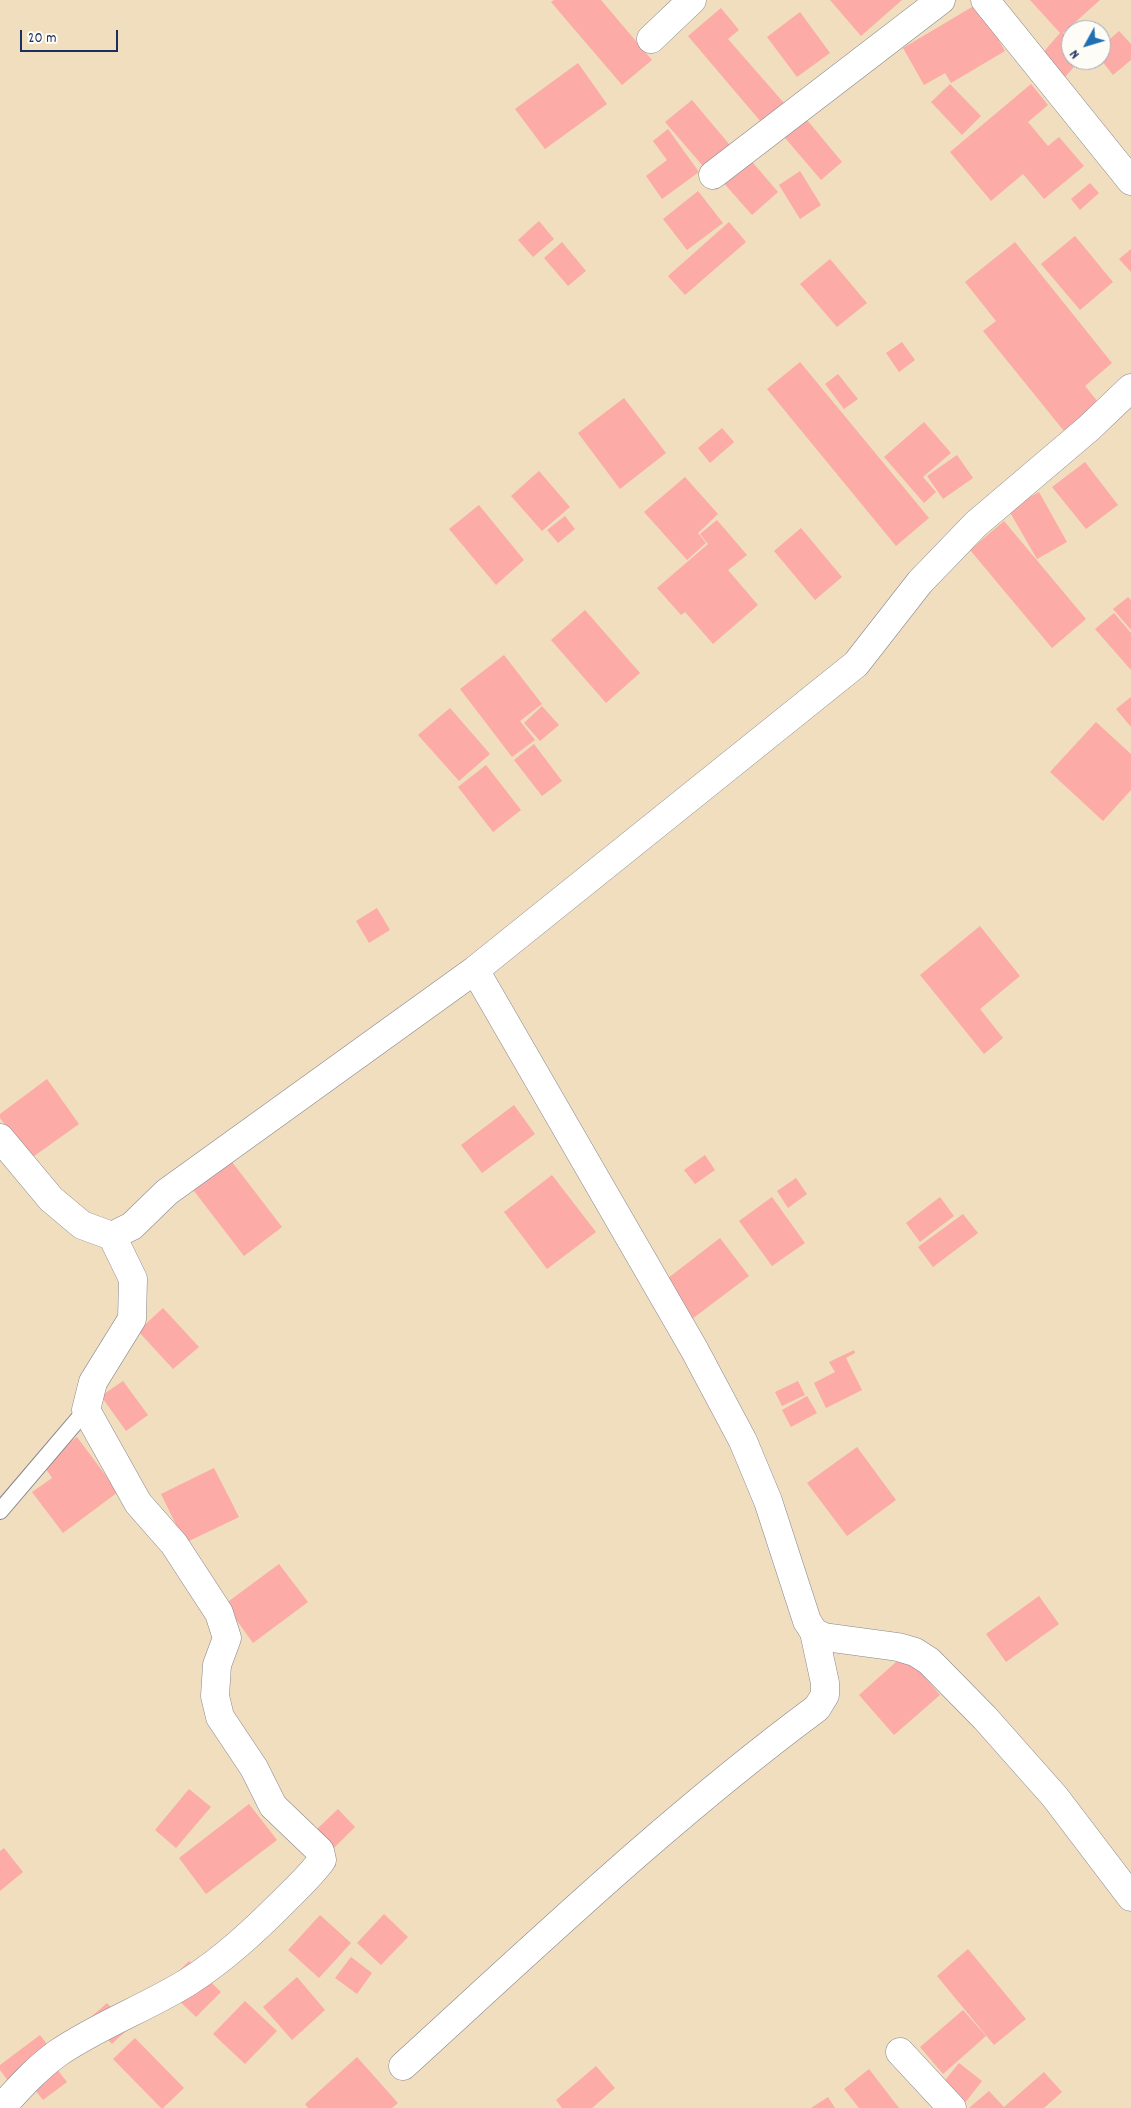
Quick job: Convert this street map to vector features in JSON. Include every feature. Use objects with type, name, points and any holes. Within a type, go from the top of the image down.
[{"type":"street","points":[[651,39],[692,0]]},
{"type":"street","points":[[713,175],[941,0]]},
{"type":"street","points":[[984,0],[1131,181]]},
{"type":"street","points":[[112,1236],[132,1226],[168,1192],[475,970],[856,664],[920,582],[970,531],[1089,428],[1131,388]]},
{"type":"street","points":[[403,2066],[577,1907],[712,1789],[817,1708],[825,1695],[826,1683],[814,1632],[807,1621],[768,1501],[743,1441],[694,1349],[475,970]]},
{"type":"street","points":[[0,1138],[51,1199],[82,1225],[112,1236],[134,1279],[132,1319],[93,1382],[86,1410],[138,1503],[174,1544],[218,1613],[227,1638],[217,1664],[215,1696],[220,1717],[254,1768],[273,1806],[320,1851],[322,1860],[315,1870],[230,1952],[189,1981],[58,2053],[24,2082],[1,2108]]},
{"type":"street","points":[[814,1632],[824,1637],[898,1647],[915,1652],[929,1661],[985,1718],[1055,1797],[1131,1897]]},
{"type":"street","points":[[900,2052],[952,2108]]},
{"type":"lane","points":[[0,1511],[86,1410]]},
{"type":"building","points":[[554,0],[601,0],[652,60],[622,85],[551,2]]},
{"type":"building","points":[[830,0],[902,0],[861,36]]},
{"type":"building","points":[[1030,0],[1100,0],[1078,20],[1061,20],[1061,70],[1071,70],[1065,77],[1040,56],[1060,33]]},
{"type":"building","points":[[977,4],[1005,51],[951,83],[945,73],[924,85],[903,48]]},
{"type":"building","points":[[721,8],[739,30],[728,39],[784,103],[761,122],[688,36]]},
{"type":"building","points":[[800,12],[830,53],[797,77],[767,37]]},
{"type":"building","points":[[1119,31],[1131,44],[1131,60],[1113,75],[1109,70],[1111,70],[1111,38]]},
{"type":"building","points":[[578,63],[607,104],[545,149],[515,109]]},
{"type":"building","points":[[950,84],[981,116],[962,135],[931,102]]},
{"type":"building","points":[[1031,84],[1048,105],[1028,122],[1048,146],[1059,137],[1084,166],[1044,199],[1023,174],[991,201],[950,152]]},
{"type":"building","points":[[692,100],[734,150],[708,172],[665,122]]},
{"type":"building","points":[[802,114],[842,162],[821,180],[780,132]]},
{"type":"building","points":[[668,129],[699,172],[662,199],[646,176],[667,160],[653,141]]},
{"type":"building","points":[[748,157],[778,192],[752,215],[721,180]]},
{"type":"building","points":[[800,171],[821,205],[800,219],[779,185]]},
{"type":"building","points":[[1090,183],[1099,193],[1080,210],[1071,199]]},
{"type":"building","points":[[698,191],[723,223],[687,250],[663,219]]},
{"type":"building","points":[[539,221],[554,239],[533,257],[518,240]]},
{"type":"building","points":[[729,222],[746,242],[685,295],[668,276]]},
{"type":"building","points":[[1075,236],[1113,282],[1080,310],[1041,264]]},
{"type":"building","points":[[562,242],[586,271],[568,286],[544,258]]},
{"type":"building","points":[[1015,242],[1112,363],[1085,386],[1103,408],[1068,436],[983,331],[996,321],[965,282]]},
{"type":"building","points":[[1131,249],[1131,272],[1119,259]]},
{"type":"building","points":[[830,259],[867,303],[837,327],[800,284]]},
{"type":"building","points":[[902,342],[915,360],[899,372],[886,353]]},
{"type":"building","points":[[800,362],[929,518],[896,546],[767,389]]},
{"type":"building","points":[[838,374],[858,399],[844,409],[825,384]]},
{"type":"building","points":[[624,398],[666,453],[620,489],[578,433]]},
{"type":"building","points":[[924,422],[951,453],[923,477],[936,492],[924,503],[884,457]]},
{"type":"building","points":[[722,428],[734,442],[710,463],[698,448]]},
{"type":"building","points":[[957,455],[973,478],[943,499],[927,476]]},
{"type":"building","points":[[1085,462],[1118,505],[1086,529],[1052,487]]},
{"type":"building","points":[[539,471],[570,507],[542,531],[511,496]]},
{"type":"building","points":[[685,477],[718,514],[698,533],[706,543],[687,560],[644,512]]},
{"type":"building","points":[[1039,492],[1067,542],[1037,559],[1008,509]]},
{"type":"building","points":[[479,505],[524,560],[496,585],[449,529]]},
{"type":"building","points":[[565,516],[575,529],[558,543],[547,530]]},
{"type":"building","points":[[717,520],[747,555],[728,570],[758,605],[713,644],[685,612],[681,615],[657,588],[708,544],[700,534]]},
{"type":"building","points":[[1004,521],[1086,619],[1052,648],[970,550]]},
{"type":"building","points":[[801,528],[842,577],[815,600],[774,551]]},
{"type":"building","points":[[1128,597],[1131,600],[1131,630],[1113,609]]},
{"type":"building","points":[[585,610],[640,673],[606,703],[551,640]]},
{"type":"building","points":[[1114,613],[1131,633],[1131,670],[1095,629]]},
{"type":"building","points":[[504,655],[542,704],[520,721],[535,740],[512,757],[460,689]]},
{"type":"building","points":[[1131,697],[1131,727],[1116,709]]},
{"type":"building","points":[[542,706],[559,725],[540,741],[524,723]]},
{"type":"building","points":[[450,708],[490,754],[459,781],[418,735]]},
{"type":"building","points":[[1096,722],[1131,754],[1131,790],[1103,821],[1050,772]]},
{"type":"building","points":[[534,744],[562,781],[542,796],[514,760]]},
{"type":"building","points":[[486,765],[521,810],[493,832],[458,787]]},
{"type":"building","points":[[377,908],[390,930],[369,943],[356,921]]},
{"type":"building","points":[[980,926],[1020,976],[980,1009],[1003,1038],[984,1054],[920,975]]},
{"type":"building","points":[[47,1079],[79,1124],[30,1159],[0,1118],[0,1114]]},
{"type":"building","points":[[514,1105],[535,1134],[482,1173],[461,1145]]},
{"type":"building","points":[[705,1155],[715,1170],[695,1184],[684,1170]]},
{"type":"building","points":[[229,1158],[282,1227],[244,1256],[191,1187]]},
{"type":"building","points":[[552,1175],[596,1232],[547,1269],[504,1212]]},
{"type":"building","points":[[796,1178],[807,1194],[788,1208],[777,1191]]},
{"type":"building","points":[[772,1197],[805,1243],[772,1266],[739,1221]]},
{"type":"building","points":[[940,1197],[954,1216],[920,1242],[906,1223]]},
{"type":"building","points":[[963,1214],[978,1233],[933,1267],[918,1247]]},
{"type":"building","points":[[720,1238],[749,1276],[692,1319],[663,1282]]},
{"type":"building","points":[[163,1308],[199,1347],[173,1369],[138,1331]]},
{"type":"building","points":[[854,1350],[855,1353],[846,1358],[862,1390],[826,1408],[814,1383],[835,1372],[829,1362]]},
{"type":"building","points":[[123,1381],[148,1415],[126,1431],[101,1396]]},
{"type":"building","points":[[798,1381],[805,1395],[782,1406],[775,1392]]},
{"type":"building","points":[[807,1396],[817,1413],[791,1427],[782,1410]]},
{"type":"building","points":[[77,1437],[118,1492],[63,1533],[32,1492],[52,1478],[42,1463]]},
{"type":"building","points":[[857,1447],[896,1500],[847,1536],[807,1483]]},
{"type":"building","points":[[214,1468],[239,1517],[185,1543],[161,1494]]},
{"type":"building","points":[[279,1564],[308,1602],[253,1643],[225,1604]]},
{"type":"building","points":[[1039,1596],[1059,1624],[1006,1662],[986,1634]]},
{"type":"building","points":[[905,1654],[940,1695],[894,1735],[859,1695]]},
{"type":"building","points":[[189,1789],[211,1807],[176,1848],[155,1830]]},
{"type":"building","points":[[249,1804],[277,1840],[206,1894],[179,1858]]},
{"type":"building","points":[[338,1809],[355,1827],[333,1849],[316,1830]]},
{"type":"building","points":[[4,1848],[23,1872],[0,1891],[0,1851]]},
{"type":"building","points":[[384,1914],[408,1937],[381,1965],[357,1943]]},
{"type":"building","points":[[320,1915],[351,1943],[319,1978],[288,1950]]},
{"type":"building","points":[[968,1949],[1026,2019],[994,2045],[937,1976]]},
{"type":"building","points":[[351,1957],[372,1973],[357,1994],[335,1978]]},
{"type":"building","points":[[189,1961],[221,1992],[196,2017],[164,1986]]},
{"type":"building","points":[[297,1977],[325,2010],[292,2040],[263,2007]]},
{"type":"building","points":[[245,2001],[277,2031],[245,2064],[213,2034]]},
{"type":"building","points":[[107,2003],[129,2028],[112,2044],[89,2019]]},
{"type":"building","points":[[963,2010],[986,2036],[943,2074],[920,2047]]},
{"type":"building","points":[[40,2035],[62,2064],[56,2068],[67,2082],[43,2100],[32,2086],[19,2096],[0,2070],[0,2065]]},
{"type":"building","points":[[135,2038],[184,2088],[163,2108],[113,2059]]},
{"type":"building","points":[[357,2057],[398,2103],[392,2108],[308,2108],[305,2104]]},
{"type":"building","points":[[959,2063],[982,2081],[961,2108],[934,2094]]},
{"type":"building","points":[[596,2066],[615,2088],[592,2108],[562,2108],[556,2100]]},
{"type":"building","points":[[869,2069],[899,2108],[859,2108],[844,2089]]},
{"type":"building","points":[[1044,2072],[1062,2092],[1044,2108],[969,2108],[989,2091],[1004,2107]]},
{"type":"building","points":[[828,2097],[835,2108],[811,2108]]}]
